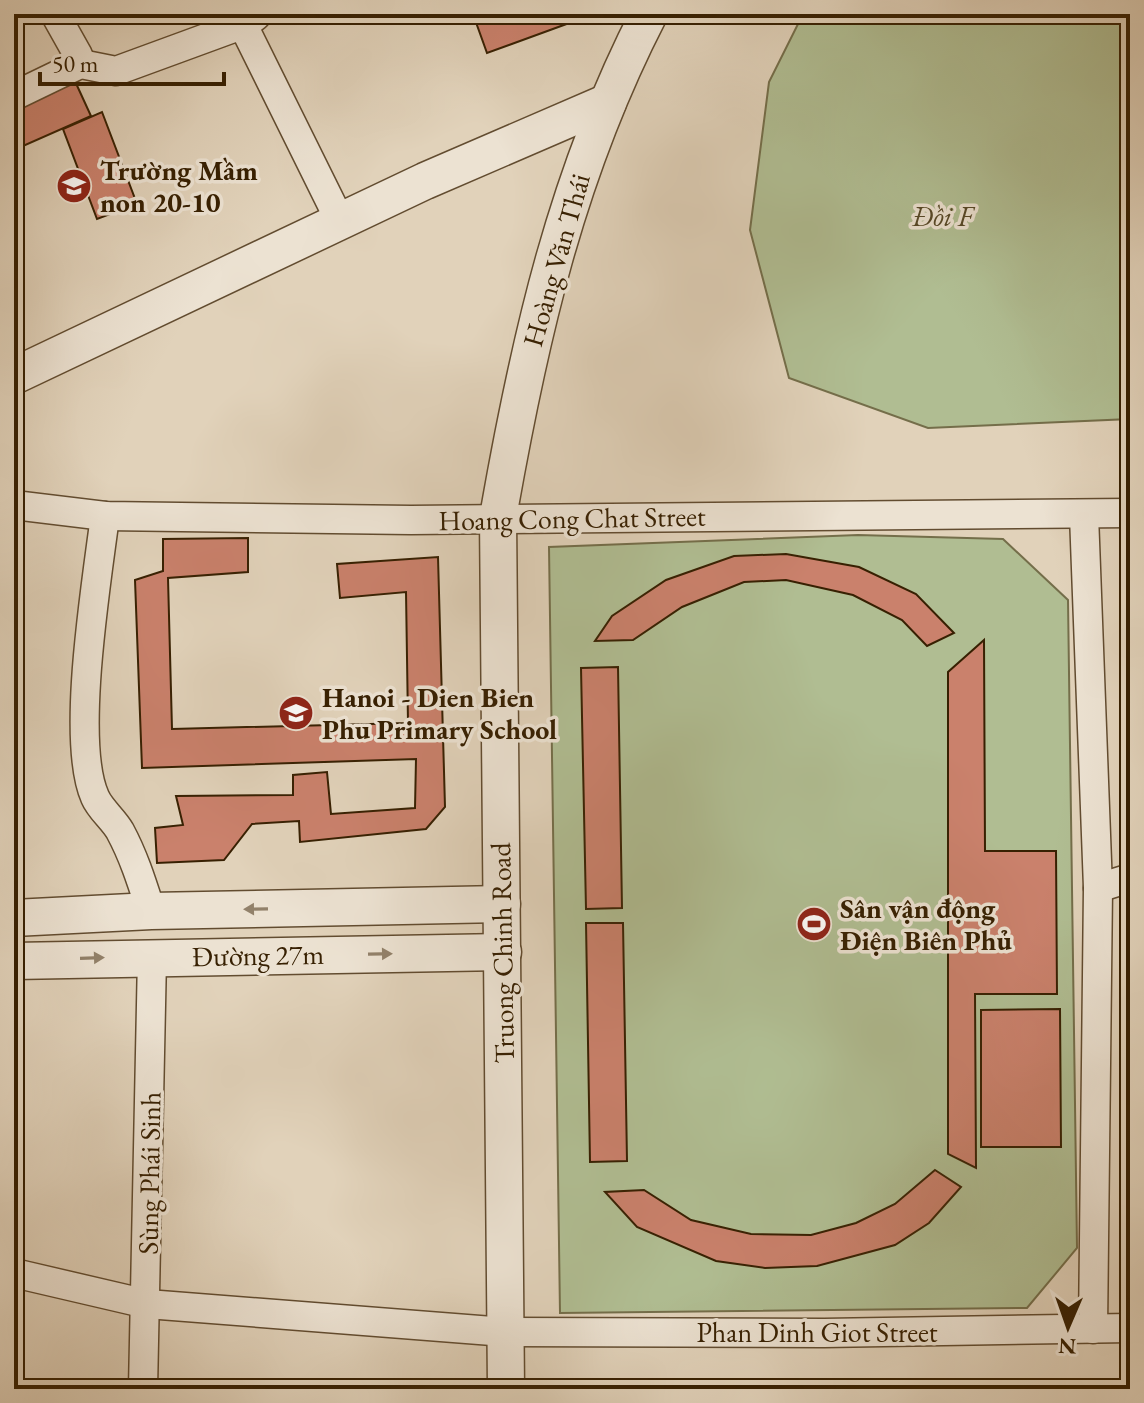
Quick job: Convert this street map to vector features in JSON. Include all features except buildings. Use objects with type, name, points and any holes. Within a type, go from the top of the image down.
[{"type":"street","points":[[14,96],[74,67],[76,63],[78,55],[55,14]]},
{"type":"street","name":"Hoàng Văn Thái","points":[[498,517],[522,380],[545,282],[568,204],[608,102],[649,14]]},
{"type":"street","points":[[76,63],[116,71],[250,19],[340,221]]},
{"type":"street","points":[[14,376],[340,221],[608,102]]},
{"type":"street","name":"Hoang Cong Chat Street","points":[[14,505],[105,516],[411,520],[1130,513]]},
{"type":"street","points":[[1084,515],[1098,888],[1093,1329]]},
{"type":"street","points":[[105,516],[89,646],[89,775],[95,798],[118,828],[138,868],[151,911],[152,957]]},
{"type":"street","name":"Truong Chinh Road","points":[[498,517],[506,1389]]},
{"type":"street","points":[[1098,888],[1130,878]]},
{"type":"street","name":"Đường 27m","points":[[14,918],[151,911],[502,904]]},
{"type":"street","points":[[296,909],[298,955]]},
{"type":"street","name":"Đường 27m","points":[[14,961],[503,952]]},
{"type":"street","name":"Sùng Phái Sinh","points":[[143,1389],[152,957]]},
{"type":"street","name":"Phan Dinh Giot Street","points":[[14,1273],[147,1304],[505,1332],[1130,1328]]},
{"type":"green space","name":"Đồi F","points":[[803,14],[1130,14],[1130,419],[928,428],[789,378],[750,230],[769,82]]},
{"type":"green space","name":"Sân vận động Điện Biên Phủ","points":[[858,535],[1003,539],[1068,600],[1077,1248],[1027,1308],[560,1313],[549,547]]},
{"type":"place","name":"Trường Mầm non 20-10","points":[[74,186]]},
{"type":"place","name":"Hanoi - Dien Bien Phu Primary School","points":[[296,713]]},
{"type":"place","name":"Sân vận động Điện Biên Phủ","points":[[814,924]]}]
